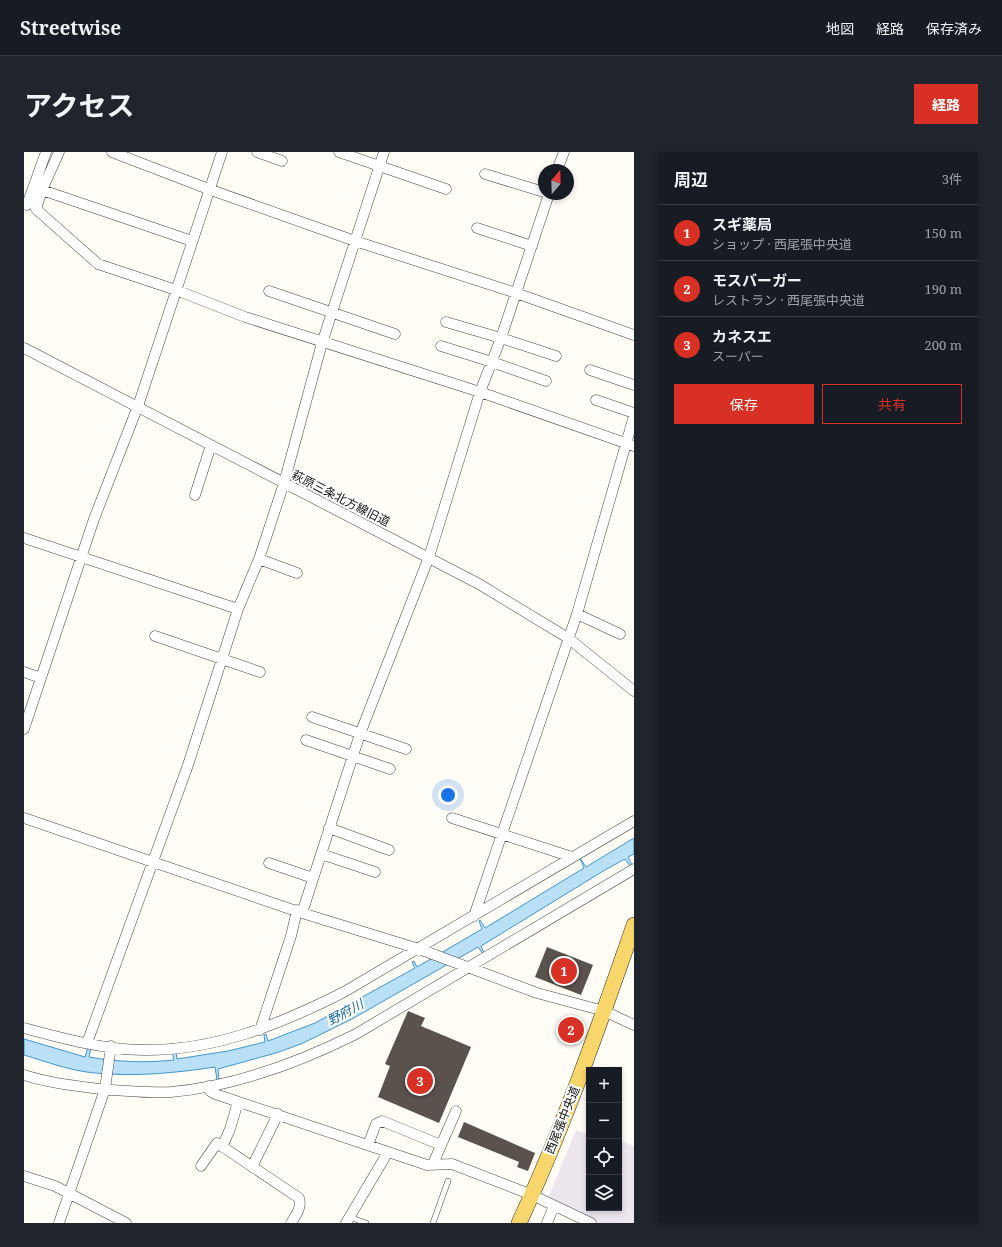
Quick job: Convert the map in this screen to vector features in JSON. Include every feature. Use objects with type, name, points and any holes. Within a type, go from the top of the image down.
[{"type":"main road","name":"西尾張中央道","points":[[519,1223],[532,1195],[595,1038],[634,925]]},
{"type":"street","points":[[27,210],[46,152]]},
{"type":"street","points":[[27,210],[42,190],[59,152]]},
{"type":"street","points":[[112,152],[211,190],[355,241],[516,293],[634,335]]},
{"type":"street","points":[[24,729],[94,519],[138,406],[192,241],[211,190],[222,152]]},
{"type":"street","points":[[257,152],[282,161]]},
{"type":"street","points":[[339,152],[446,189]]},
{"type":"street","points":[[87,1043],[188,764],[238,608],[259,559],[284,483],[322,343],[384,152]]},
{"type":"street","points":[[560,164],[564,152]]},
{"type":"street","points":[[485,174],[538,190]]},
{"type":"street","points":[[42,190],[192,241]]},
{"type":"street","points":[[260,1030],[291,936],[313,878],[352,756],[429,557],[480,392],[501,338],[547,200]]},
{"type":"street","points":[[27,210],[98,264],[176,290],[246,317],[322,343],[480,392],[630,445]]},
{"type":"street","points":[[477,228],[532,246]]},
{"type":"street","points":[[269,291],[395,334]]},
{"type":"street","points":[[446,322],[556,356]]},
{"type":"street","points":[[441,346],[546,381]]},
{"type":"street","name":"萩原三条北方線旧道","points":[[24,348],[479,584],[568,638],[634,691]]},
{"type":"street","points":[[590,370],[634,385]]},
{"type":"street","points":[[596,400],[634,413]]},
{"type":"street","points":[[474,916],[535,741],[577,614],[630,445],[634,416]]},
{"type":"street","points":[[195,495],[211,445]]},
{"type":"street","points":[[24,538],[238,608]]},
{"type":"street","points":[[259,559],[298,573]]},
{"type":"street","points":[[577,614],[620,634]]},
{"type":"street","points":[[155,636],[222,661],[260,672]]},
{"type":"street","points":[[24,672],[41,678]]},
{"type":"street","points":[[312,717],[406,749]]},
{"type":"street","points":[[306,740],[390,769]]},
{"type":"street","points":[[24,818],[300,911],[422,949],[470,966],[537,993],[604,1011],[634,1025]]},
{"type":"street","points":[[452,818],[572,857]]},
{"type":"street","points":[[24,1028],[111,1048],[141,1050],[174,1050],[230,1039],[260,1030],[304,1012],[344,992],[422,949],[474,916],[634,821]]},
{"type":"street","points":[[329,828],[389,850]]},
{"type":"street","points":[[321,854],[375,872]]},
{"type":"street","points":[[269,863],[313,878]]},
{"type":"street","points":[[24,1075],[65,1085],[106,1087],[136,1092],[170,1092],[209,1086],[264,1073],[320,1052],[389,1015],[634,870]]},
{"type":"street","points":[[59,1223],[106,1087],[111,1048]]},
{"type":"street","points":[[209,1086],[210,1091],[215,1094],[427,1165],[452,1164],[532,1195],[591,1223]]},
{"type":"street","points":[[222,1147],[230,1129],[238,1102]]},
{"type":"street","points":[[434,1164],[456,1111]]},
{"type":"street","points":[[252,1167],[278,1114]]},
{"type":"street","points":[[368,1145],[376,1124],[382,1121],[441,1145]]},
{"type":"street","points":[[201,1166],[217,1143],[300,1198],[301,1204],[291,1223]]},
{"type":"street","points":[[347,1220],[388,1152]]},
{"type":"street","points":[[24,1176],[55,1186],[126,1223]]},
{"type":"street","points":[[547,1223],[554,1206]]},
{"type":"lane","points":[[433,1223],[448,1181]]},
{"type":"lane","points":[[347,1220],[366,1223]]},
{"type":"shaded area","points":[[576,1130],[586,1134],[586,1211],[622,1211],[622,1141],[634,1146],[634,1223],[598,1223],[547,1200]]},
{"type":"water","name":"野府川","points":[[634,838],[634,854],[628,857],[632,865],[630,866],[625,859],[605,870],[481,946],[484,953],[483,954],[478,947],[352,1019],[301,1044],[276,1053],[218,1069],[219,1079],[217,1080],[215,1067],[155,1074],[125,1075],[77,1070],[24,1055],[24,1039],[85,1057],[88,1047],[91,1047],[89,1057],[142,1062],[174,1060],[172,1052],[176,1052],[177,1059],[228,1051],[265,1042],[264,1035],[266,1034],[268,1041],[315,1023],[415,968],[412,962],[414,961],[417,967],[482,929],[480,920],[485,928],[584,868],[580,858],[586,867]]},
{"type":"building","points":[[547,947],[593,965],[581,995],[535,977]]},
{"type":"building","points":[[408,1011],[425,1018],[421,1026],[471,1047],[439,1123],[378,1097],[390,1066],[385,1064]]},
{"type":"building","points":[[464,1122],[535,1153],[528,1171],[517,1167],[519,1162],[458,1137]]},
{"type":"place","name":"スギ薬局","points":[[564,971]]},
{"type":"place","name":"モスバーガー","points":[[571,1030]]},
{"type":"place","name":"カネスエ","points":[[420,1081]]}]
